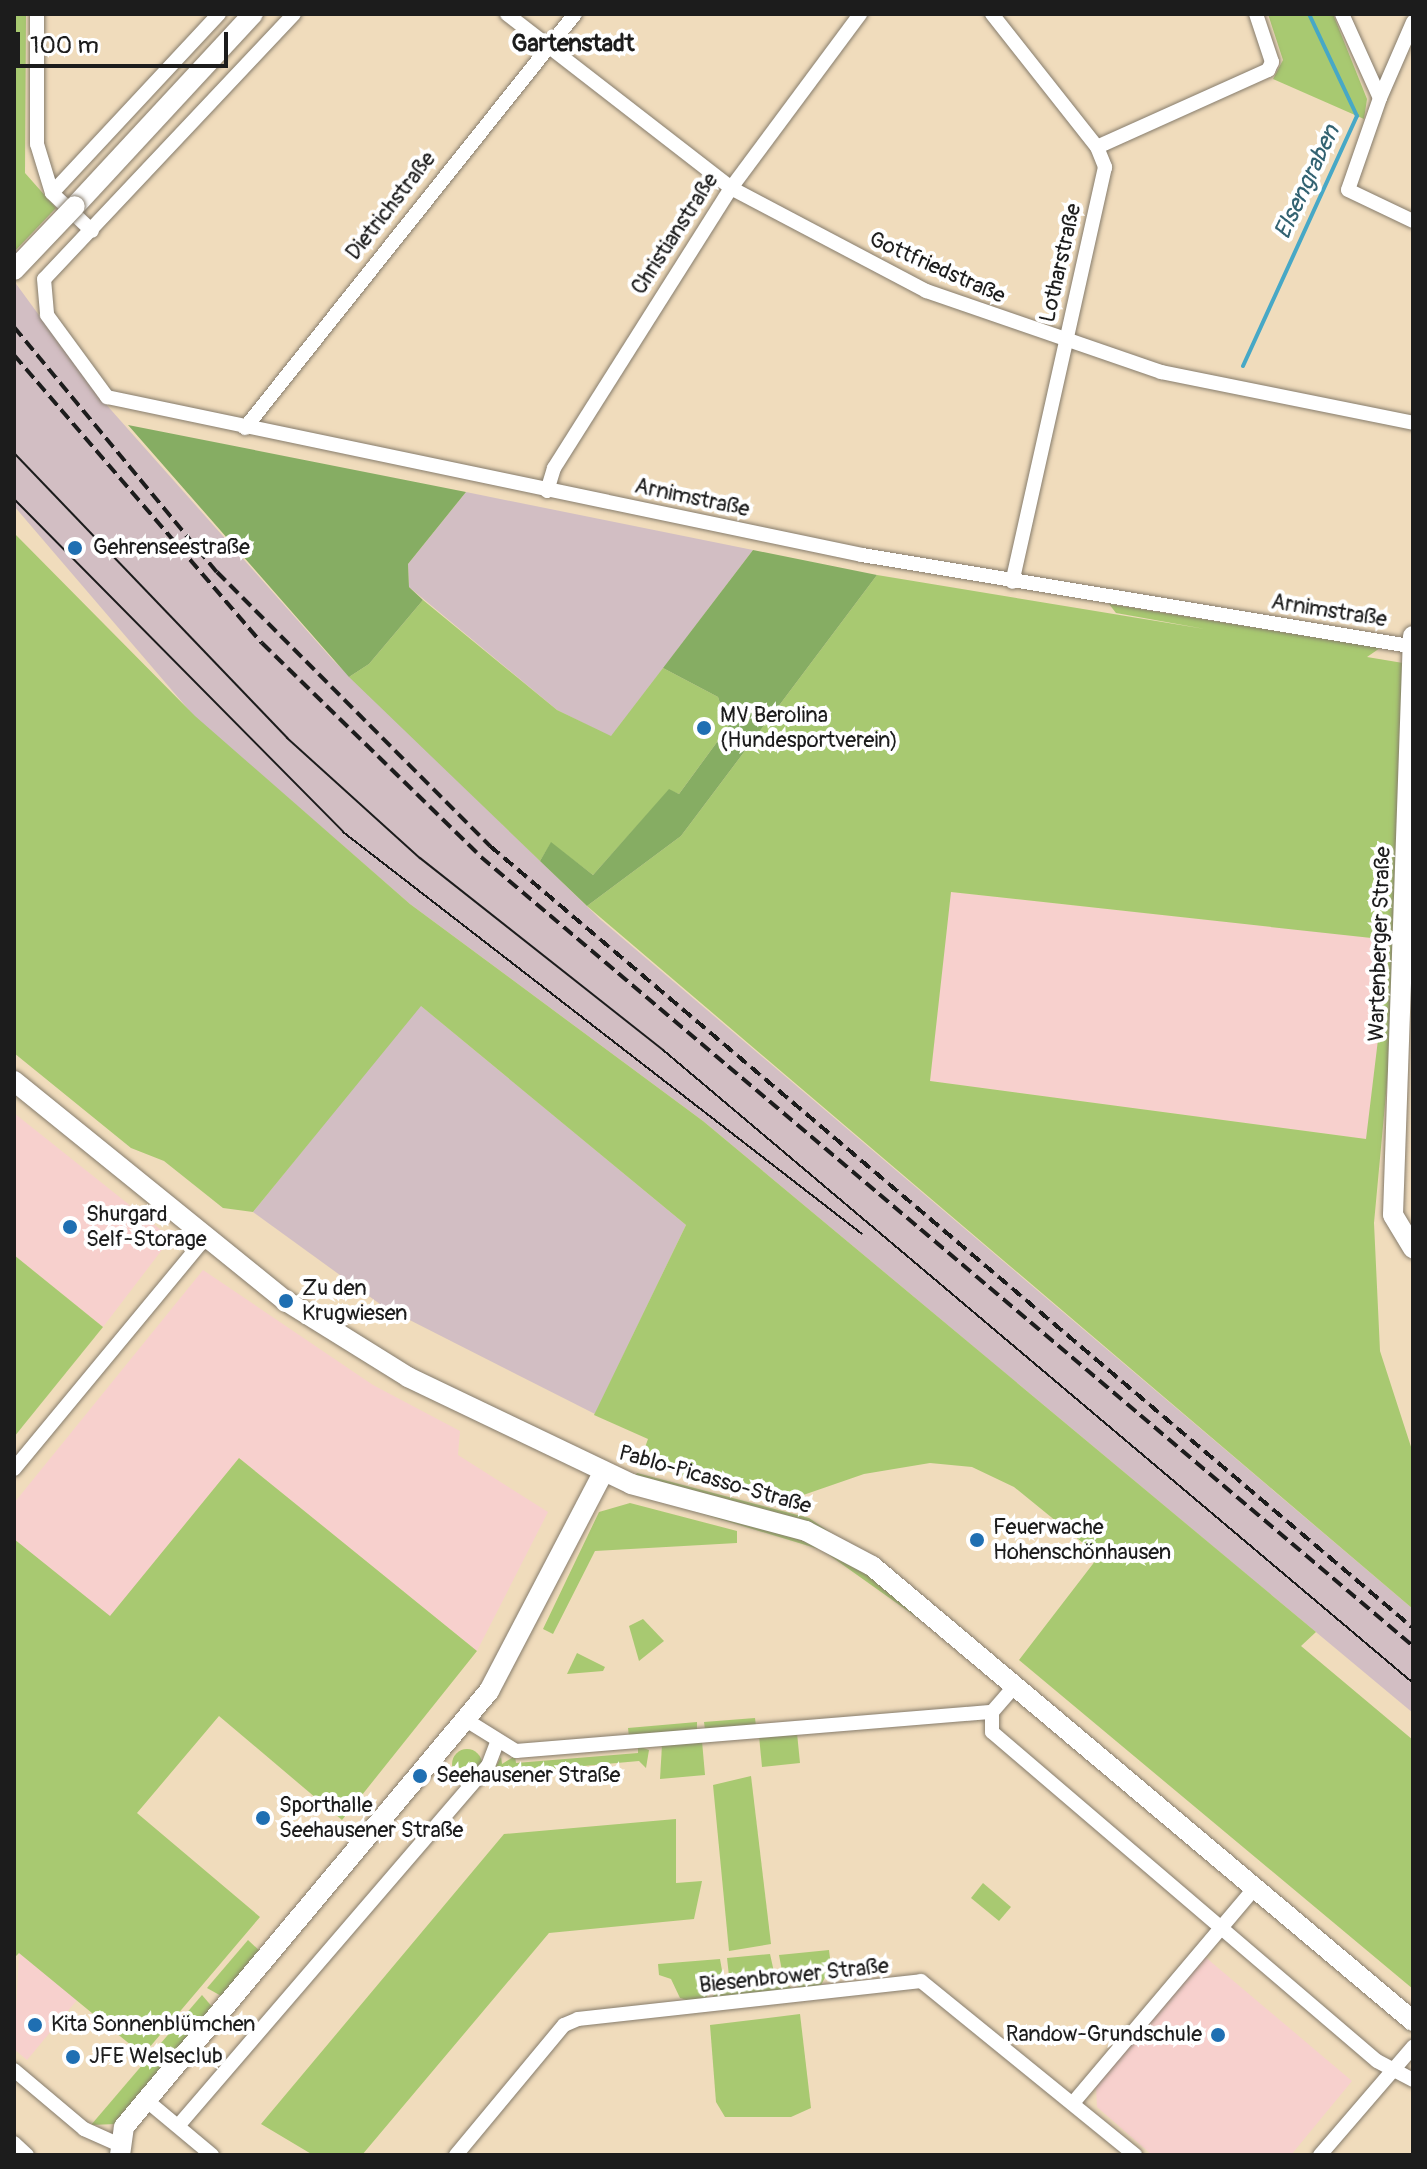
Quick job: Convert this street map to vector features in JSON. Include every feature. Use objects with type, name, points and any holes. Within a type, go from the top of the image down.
[{"type":"main road","points":[[14,270],[253,14]]},
{"type":"main road","name":"Wartenberger Straße","points":[[1412,641],[1410,863],[1393,1215],[1413,1248]]},
{"type":"main road","name":"Pablo-Picasso-Straße","points":[[14,1081],[286,1301],[408,1377],[603,1473],[829,1541],[893,1582],[1413,2021]]},
{"type":"main road","points":[[119,2149],[146,2100],[466,1720],[507,1666],[603,1473]]},
{"type":"street","points":[[37,14],[37,144],[52,193],[92,231],[294,14]]},
{"type":"street","points":[[52,193],[219,14]]},
{"type":"street","name":"Gottfriedstraße","points":[[507,14],[731,188],[914,285],[1065,344],[1228,387],[1413,423]]},
{"type":"street","name":"Dietrichstraße","points":[[245,428],[546,46],[575,14]]},
{"type":"street","name":"Christianstraße","points":[[547,491],[554,468],[731,188],[860,14]]},
{"type":"street","points":[[992,14],[1097,147],[1272,62],[1256,14]]},
{"type":"street","points":[[1344,14],[1380,98]]},
{"type":"street","points":[[1413,22],[1380,98],[1348,190],[1413,221]]},
{"type":"street","name":"Lotharstraße","points":[[1012,582],[1105,167],[1097,147]]},
{"type":"street","name":"Arnimstraße","points":[[92,231],[44,279],[47,315],[107,397],[547,491],[1012,582],[1412,641]]},
{"type":"street","points":[[14,1469],[205,1238]]},
{"type":"street","points":[[1015,1686],[992,1712],[992,1732],[1219,1929],[1393,2070],[1413,2080]]},
{"type":"street","points":[[466,1720],[496,1745],[516,1751],[992,1712]]},
{"type":"street","points":[[178,2126],[488,1766],[496,1745]]},
{"type":"street","points":[[1073,2103],[1255,1888]]},
{"type":"street","name":"Biesenbrower Straße","points":[[456,2155],[564,2025],[578,2019],[921,1981],[1135,2155]]},
{"type":"street","points":[[1320,2155],[1413,2047]]},
{"type":"street","points":[[14,2070],[84,2129],[119,2149]]},
{"type":"street","points":[[146,2100],[212,2155]]},
{"type":"street","points":[[14,2143],[27,2155]]},
{"type":"shaded area","points":[[14,281],[96,393],[333,660],[601,920],[1413,1609],[1413,1713],[703,1121],[410,904],[194,716],[14,506]]},
{"type":"shaded area","points":[[466,492],[753,550],[611,737],[557,710],[409,587],[408,564]]},
{"type":"shaded area","points":[[950,892],[1391,940],[1367,1139],[930,1081]]},
{"type":"shaded area","points":[[420,1005],[686,1225],[595,1414],[384,1307],[253,1212]]},
{"type":"shaded area","points":[[14,1113],[171,1238],[103,1327],[14,1255]]},
{"type":"shaded area","points":[[203,1270],[373,1385],[460,1431],[458,1455],[548,1512],[477,1651],[239,1458],[110,1617],[14,1539],[14,1503]]},
{"type":"shaded area","name":"Kita Sonnenblümchen","points":[[19,1953],[77,2000],[27,2060],[14,2049]]},
{"type":"shaded area","name":"Randow-Grundschule","points":[[1204,1956],[1352,2081],[1291,2155],[1152,2155],[1097,2107],[1096,2086]]},
{"type":"green space","points":[[14,14],[26,14],[25,173],[56,208],[14,252]]},
{"type":"green space","points":[[1268,14],[1333,14],[1367,99],[1364,119],[1273,79],[1283,60]]},
{"type":"green space","points":[[128,425],[466,492],[408,564],[409,587],[423,600],[369,664],[349,677]]},
{"type":"green space","points":[[14,533],[195,716],[410,904],[703,1121],[1316,1632],[1301,1646],[1413,1740],[1413,1989],[1019,1660],[1099,1556],[1014,1487],[972,1467],[930,1463],[864,1474],[783,1502],[639,1464],[648,1439],[594,1415],[686,1225],[421,1006],[253,1212],[223,1208],[164,1161],[131,1148],[14,1053]]},
{"type":"green space","points":[[753,550],[877,575],[681,836],[587,906],[540,861],[551,842],[593,875],[669,789],[679,794],[728,727],[718,697],[663,668]]},
{"type":"green space","points":[[877,575],[1205,629],[1116,613],[1109,604],[1380,648],[1367,657],[1403,663],[1398,964],[1374,1223],[1380,1351],[1413,1453],[1413,1609],[587,906],[681,836]],"holes":[[[951,892],[1390,940],[1366,1139],[930,1081]]]},
{"type":"green space","points":[[423,600],[557,710],[611,736],[663,668],[718,697],[728,727],[679,794],[669,790],[593,875],[551,843],[540,861],[349,677],[369,664]]},
{"type":"green space","points":[[14,1255],[103,1327],[14,1437]]},
{"type":"green space","points":[[239,1458],[477,1651],[342,1820],[219,1716],[137,1813],[260,1917],[143,2055],[19,1953],[14,1958],[14,1539],[110,1616]]},
{"type":"green space","points":[[637,1473],[809,1518],[831,1533],[635,1477]]},
{"type":"green space","points":[[634,1493],[816,1544],[869,1574],[950,1641],[822,1550]]},
{"type":"green space","points":[[630,1503],[737,1531],[737,1543],[595,1551],[553,1634],[543,1629],[599,1512]]},
{"type":"green space","points":[[643,1619],[664,1641],[639,1661],[629,1626]]},
{"type":"green space","points":[[577,1653],[605,1667],[603,1671],[567,1674]]},
{"type":"green space","points":[[755,1718],[756,1726],[705,1730],[704,1722]]},
{"type":"green space","points":[[697,1722],[697,1731],[629,1737],[628,1728]]},
{"type":"green space","points":[[797,1733],[800,1763],[762,1767],[759,1736]]},
{"type":"green space","points":[[702,1741],[705,1775],[660,1779],[662,1745]]},
{"type":"green space","points":[[638,1746],[649,1750],[646,1768],[639,1761],[517,1772],[517,1779],[500,1780],[493,1772],[501,1757],[502,1764],[515,1756],[516,1763],[638,1753]]},
{"type":"green space","points":[[467,1749],[478,1753],[482,1764],[478,1775],[467,1779],[456,1775],[452,1764],[456,1753]]},
{"type":"green space","points":[[751,1776],[771,1944],[729,1951],[713,1785]]},
{"type":"green space","points":[[676,1819],[676,1883],[702,1881],[694,1919],[549,1933],[362,2155],[313,2155],[261,2124],[504,1834]]},
{"type":"green space","points":[[983,1883],[1011,1907],[999,1921],[971,1898]]},
{"type":"green space","points":[[248,1940],[262,1953],[223,1997],[207,1988]]},
{"type":"green space","points":[[829,1950],[831,1966],[820,1987],[806,1994],[782,1971],[779,1955]]},
{"type":"green space","points":[[770,1954],[774,1972],[799,1995],[710,2000],[729,1976],[727,1958]]},
{"type":"green space","points":[[720,1959],[723,1976],[701,2004],[680,1998],[671,1979],[659,1975],[658,1964]]},
{"type":"green space","points":[[202,1995],[214,2009],[116,2124],[91,2125]]},
{"type":"green space","points":[[800,2014],[811,2108],[791,2117],[725,2117],[716,2102],[710,2025]]},
{"type":"waterway","name":"Elsengraben","points":[[1243,366],[1357,116],[1309,14]]},
{"type":"tram line","points":[[14,453],[287,738],[420,858],[663,1050],[1413,1683]]},
{"type":"tram line","points":[[14,499],[343,832],[862,1234]]},
{"type":"railway","points":[[14,327],[217,572],[490,846],[1413,1628]]},
{"type":"railway","points":[[14,355],[262,643],[481,857],[1413,1646]]},
{"type":"place","name":"Gehrenseestraße","points":[[75,548]]},
{"type":"place","name":"MV Berolina (Hundesportverein)","points":[[704,728]]},
{"type":"place","name":"Shurgard Self-Storage","points":[[70,1227]]},
{"type":"place","name":"Zu den Krugwiesen","points":[[286,1301]]},
{"type":"place","name":"Feuerwache Hohenschönhausen","points":[[977,1540]]},
{"type":"place","name":"Seehausener Straße","points":[[420,1776]]},
{"type":"place","name":"Sporthalle Seehausener Straße","points":[[263,1818]]},
{"type":"place","name":"Kita Sonnenblümchen","points":[[35,2025]]},
{"type":"place","name":"Randow-Grundschule","points":[[1218,2035]]},
{"type":"place","name":"JFE Welseclub","points":[[73,2057]]},
{"type":"district","name":"Gartenstadt","points":[[573,44]]}]
